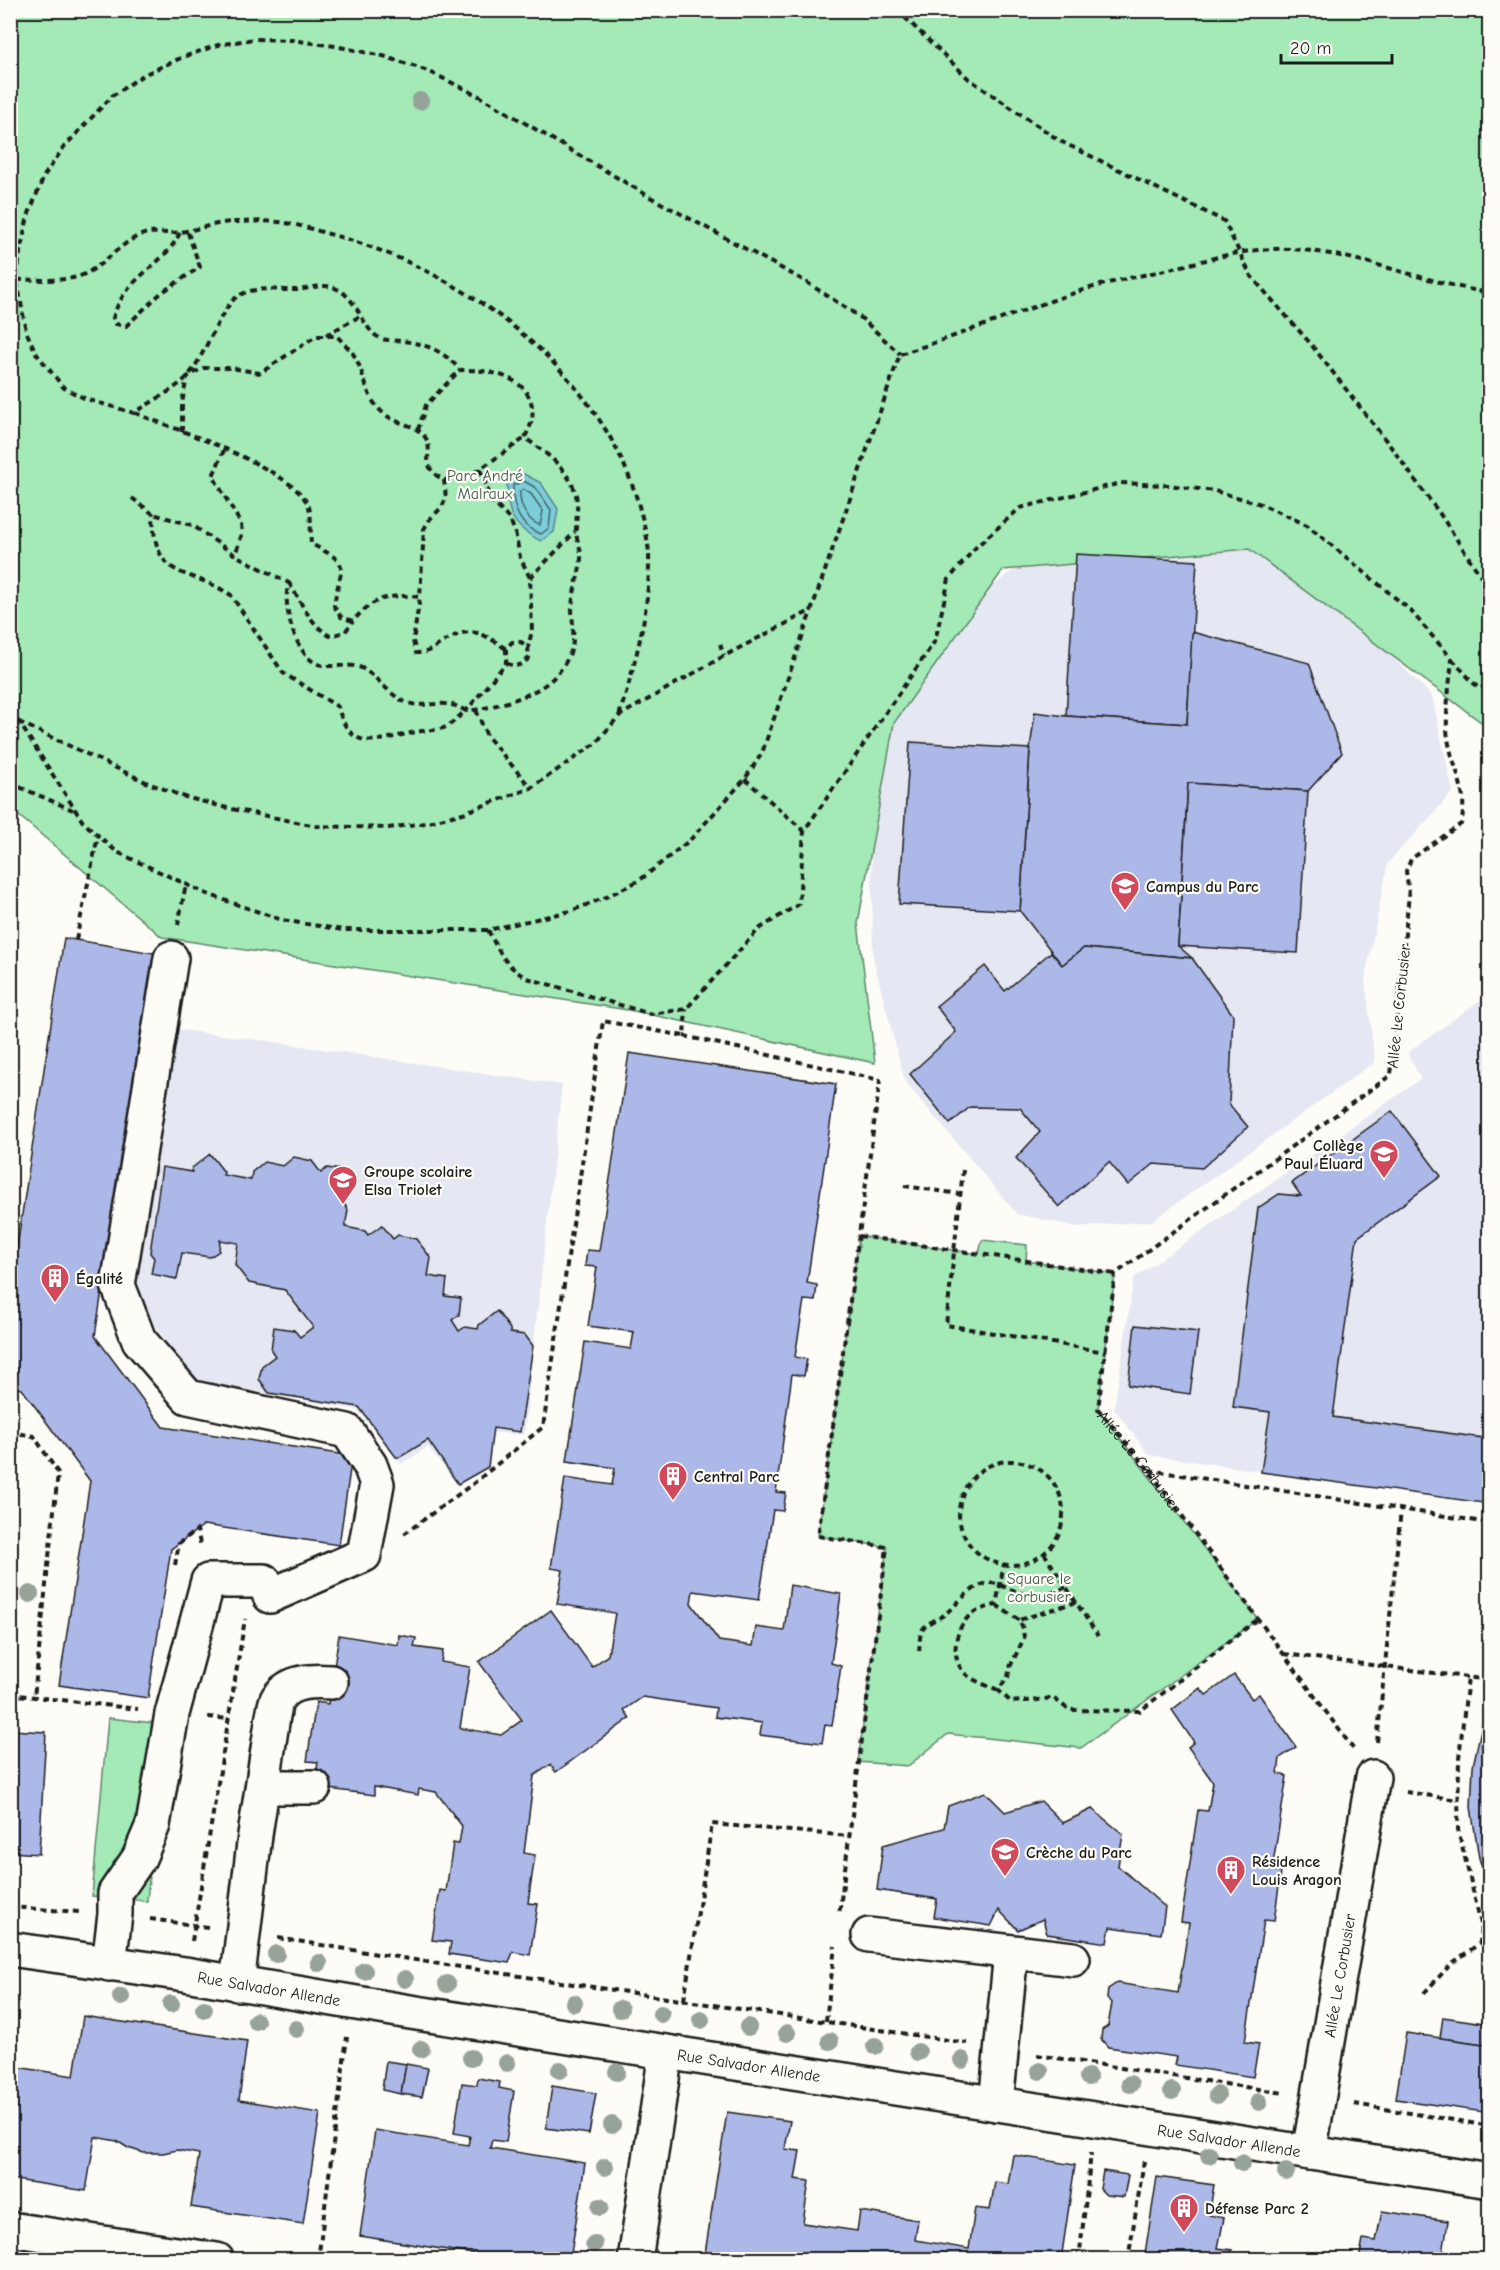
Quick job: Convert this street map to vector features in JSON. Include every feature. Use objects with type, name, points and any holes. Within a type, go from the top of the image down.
[{"type":"street","points":[[109,1964],[116,1914],[115,1893],[139,1858],[153,1825],[172,1714],[208,1581],[264,1581],[270,1596],[364,1555],[377,1484],[370,1465],[347,1431],[188,1397],[139,1340],[118,1285],[171,958]]},
{"type":"street","points":[[237,1984],[273,1716],[278,1698],[292,1687],[311,1680],[332,1682]]},
{"type":"street","name":"Allée Le Corbusier","points":[[1309,2153],[1373,1777]]},
{"type":"street","points":[[263,1787],[314,1786]]},
{"type":"street","points":[[869,1935],[1072,1959]]},
{"type":"street","name":"Rue Salvador Allende","points":[[10,1949],[185,1974],[1490,2181]]},
{"type":"street","points":[[996,2103],[1011,1952]]},
{"type":"street","points":[[635,2259],[666,2052]]},
{"type":"street","points":[[10,2229],[216,2259]]},
{"type":"path","points":[[897,10],[969,79],[1060,141],[1224,221],[1251,276],[1310,343],[1391,447],[1440,514],[1490,590]]},
{"type":"path","points":[[353,621],[341,616],[334,606],[341,577],[341,564],[336,556],[311,544],[309,508],[304,498],[265,467],[134,413],[86,399],[64,388],[36,353],[26,331],[17,280],[20,252],[28,216],[44,176],[64,147],[112,96],[143,75],[218,45],[255,39],[292,40],[335,46],[382,56],[428,71],[481,97],[650,197],[803,280],[860,317],[900,354]]},
{"type":"path","points":[[17,280],[79,276],[97,267],[141,235],[180,232],[228,222],[285,222],[376,248],[419,266],[497,316],[540,351],[574,385],[618,451],[631,479],[644,522],[650,562],[638,652],[619,716]]},
{"type":"path","points":[[180,232],[168,252],[142,274],[117,301],[113,318],[116,324],[126,326],[161,293],[200,267],[188,230]]},
{"type":"path","points":[[900,354],[1082,291],[1239,252],[1288,249],[1337,255],[1455,288],[1490,293]]},
{"type":"path","points":[[10,252],[20,252]]},
{"type":"path","points":[[182,432],[182,402],[187,377],[214,335],[231,302],[247,291],[301,290],[315,286],[337,288],[379,338],[426,345],[453,361],[460,370]]},
{"type":"path","points":[[324,336],[362,315]]},
{"type":"path","points":[[134,413],[203,368],[231,368],[260,373],[316,336],[337,336],[356,359],[368,393],[383,413],[397,423],[418,430],[426,437],[429,466],[435,475],[444,480],[465,477],[525,438],[532,421],[531,403],[526,392],[516,382],[504,376],[486,371],[460,370],[426,405],[418,430]]},
{"type":"path","points":[[10,713],[19,722],[82,822],[117,852],[197,889],[282,920],[343,930],[488,930],[571,911],[606,897],[640,880],[690,840],[746,779],[762,753],[900,354]]},
{"type":"path","points":[[289,583],[285,593],[294,635],[300,649],[308,658],[318,664],[331,667],[360,667],[407,703],[455,704],[466,711],[476,710],[514,699],[549,682],[565,664],[573,641],[573,597],[582,555],[576,531],[577,496],[563,469],[550,455],[525,438]]},
{"type":"path","points":[[224,450],[213,476],[241,525],[242,534],[235,555]]},
{"type":"path","points":[[480,469],[492,501],[510,520],[520,557],[530,578],[529,658],[522,665],[514,666],[506,663]]},
{"type":"path","points":[[444,480],[446,498],[442,507],[424,529],[420,597],[412,641],[416,653],[426,653],[463,631],[475,632],[506,649]]},
{"type":"path","points":[[684,1036],[687,1010],[759,929],[799,904],[804,831],[935,641],[949,579],[976,547],[1020,508],[1121,483],[1167,485],[1215,491],[1261,504],[1307,525],[1410,610],[1478,688],[1490,686]]},
{"type":"path","points":[[132,498],[153,514],[192,525],[235,555],[289,583],[313,623],[330,636],[345,632],[362,611],[385,597],[400,595],[420,597]]},
{"type":"path","points":[[153,514],[156,546],[163,559],[179,573],[231,595],[283,673],[338,707],[341,720],[348,732],[362,740],[374,742],[448,726],[466,711],[506,663],[506,649],[512,642],[521,642],[528,647]]},
{"type":"path","points":[[530,578],[576,531]]},
{"type":"path","points":[[19,722],[148,783],[227,808],[316,826],[388,828],[425,823],[463,813],[531,788],[595,744],[619,716],[724,656],[812,610]]},
{"type":"path","points":[[720,644],[724,656]]},
{"type":"path","name":"Allée Le Corbusier","points":[[1373,1777],[1148,1470],[1098,1409],[1115,1274],[1391,1075],[1409,894],[1406,871],[1411,859],[1461,824],[1464,809],[1464,793],[1447,730],[1452,659]]},
{"type":"path","points":[[476,710],[487,736],[531,788]]},
{"type":"path","points":[[746,779],[804,831]]},
{"type":"path","points":[[10,783],[74,810]]},
{"type":"path","points":[[76,940],[98,836]]},
{"type":"path","points":[[488,930],[499,953],[512,970],[527,978],[651,1014],[687,1010]]},
{"type":"path","points":[[401,1536],[474,1483],[543,1427],[603,1021],[684,1036],[880,1080],[818,1536],[887,1547],[839,1917]]},
{"type":"path","points":[[963,1170],[946,1325],[1106,1352]]},
{"type":"path","points":[[904,1186],[960,1194]]},
{"type":"path","points":[[859,1236],[1115,1274]]},
{"type":"path","points":[[10,1432],[34,1436],[58,1473],[34,1697]]},
{"type":"path","points":[[1007,1461],[1022,1462],[1036,1467],[1048,1476],[1059,1492],[1063,1505],[1063,1520],[1057,1537],[1044,1553],[1026,1563],[1004,1564],[992,1561],[977,1552],[964,1535],[959,1513],[962,1498],[970,1481],[980,1471],[1007,1461]]},
{"type":"path","points":[[1148,1470],[1490,1523]]},
{"type":"path","points":[[1401,1510],[1373,1777],[1385,1789],[1458,1800]]},
{"type":"path","points":[[179,1543],[198,1530]]},
{"type":"path","points":[[1044,1553],[1098,1636]]},
{"type":"path","points":[[996,1605],[1004,1564]]},
{"type":"path","points":[[919,1651],[921,1632],[924,1627],[946,1613],[968,1593],[991,1583],[1029,1596],[1048,1594],[1066,1587]]},
{"type":"path","points":[[1019,1620],[1076,1602]]},
{"type":"path","points":[[996,1605],[1019,1620],[1024,1638],[1010,1666],[1008,1677],[998,1690]]},
{"type":"path","points":[[996,1605],[972,1614],[963,1624],[957,1636],[954,1652],[967,1676],[998,1690],[1011,1702],[1029,1700],[1039,1702],[1052,1697],[1069,1710],[1091,1712],[1116,1709],[1140,1711],[1258,1619]]},
{"type":"path","points":[[185,1974],[245,1616]]},
{"type":"path","points":[[1283,1654],[1490,1680]]},
{"type":"path","points":[[1468,1677],[1460,1758],[1458,1829],[1481,1924],[1480,1944]]},
{"type":"path","points":[[10,1694],[99,1704]]},
{"type":"path","points":[[684,2000],[712,1824],[849,1836]]},
{"type":"path","points":[[10,1907],[116,1914],[243,1932],[1490,2126]]},
{"type":"path","points":[[1424,1993],[1452,1964],[1490,1939]]},
{"type":"path","points":[[826,2021],[836,1940]]},
{"type":"path","points":[[318,2259],[351,2002]]},
{"type":"path","points":[[1079,2259],[1095,2119]]},
{"type":"path","points":[[1128,2259],[1149,2128]]},
{"type":"shaded area","name":"Campus du Parc","points":[[1275,541],[1432,696],[1453,792],[1388,863],[1365,979],[1375,1062],[1152,1221],[1077,1227],[1017,1214],[905,1082],[873,958],[870,753],[958,613],[1047,544]]},
{"type":"shaded area","name":"Collège Paul Éluard","points":[[1489,994],[1489,1504],[1149,1455],[1114,1409],[1134,1278],[1421,1079],[1407,1053]]},
{"type":"shaded area","name":"Groupe scolaire Elsa Triolet","points":[[165,1028],[562,1085],[524,1435],[490,1432],[485,1466],[458,1486],[428,1447],[401,1464],[358,1410],[191,1379],[127,1282]]},
{"type":"green space","name":"Parc André Malraux","points":[[10,11],[1489,11],[1489,728],[1249,549],[1003,570],[894,723],[858,923],[875,1063],[634,1011],[162,937],[11,809]]},
{"type":"green space","name":"Square le corbusier","points":[[859,1236],[979,1254],[982,1240],[1027,1245],[1026,1261],[1115,1274],[1098,1409],[1258,1619],[1081,1748],[948,1734],[908,1766],[858,1762],[887,1547],[818,1536]]},
{"type":"green space","points":[[108,1718],[163,1724],[147,1901],[92,1896]]},
{"type":"water","points":[[524,474],[541,483],[558,509],[554,532],[541,541],[523,530],[512,517],[509,509],[507,479]]},
{"type":"building","points":[[1076,554],[1197,561],[1187,724],[1066,716]]},
{"type":"building","points":[[1192,632],[1309,663],[1342,753],[1308,791],[1188,783],[1178,946],[1192,958],[1084,948],[1062,965],[1020,911],[1030,749],[1035,712],[1187,724]]},
{"type":"building","points":[[910,742],[1030,749],[1020,911],[899,904]]},
{"type":"building","points":[[1188,783],[1308,791],[1298,953],[1178,946]]},
{"type":"building","name":"Égalité","points":[[64,938],[154,953],[95,1336],[163,1427],[352,1456],[339,1545],[204,1525],[171,1549],[148,1698],[59,1685],[90,1481],[22,1389],[10,1387],[10,1269],[14,1267]]},
{"type":"building","points":[[1084,948],[1192,958],[1233,1015],[1229,1104],[1248,1127],[1202,1168],[1154,1164],[1128,1185],[1109,1162],[1059,1207],[1016,1158],[1040,1132],[1020,1108],[970,1107],[950,1124],[910,1074],[956,1032],[936,1006],[985,966],[1005,991],[1051,952],[1062,965]]},
{"type":"building","name":"Central Parc","points":[[629,1053],[836,1084],[807,1283],[817,1285],[815,1301],[804,1300],[795,1357],[807,1359],[804,1376],[792,1374],[776,1492],[786,1493],[783,1511],[773,1510],[759,1600],[693,1591],[691,1603],[719,1641],[753,1646],[756,1627],[784,1631],[790,1585],[841,1594],[831,1663],[841,1666],[832,1726],[825,1725],[822,1743],[760,1735],[762,1723],[715,1717],[716,1708],[643,1697],[624,1710],[630,1718],[556,1772],[550,1765],[534,1776],[524,1853],[535,1855],[528,1903],[538,1904],[530,1955],[513,1952],[509,1963],[449,1954],[451,1942],[432,1940],[440,1890],[446,1891],[453,1843],[459,1844],[462,1826],[436,1792],[419,1789],[418,1795],[374,1787],[374,1795],[314,1787],[318,1762],[307,1761],[316,1702],[328,1704],[339,1635],[398,1645],[399,1635],[416,1638],[414,1647],[443,1651],[441,1662],[470,1667],[460,1728],[501,1735],[522,1720],[479,1662],[551,1610],[592,1667],[608,1655],[615,1613],[557,1604],[563,1570],[551,1568],[565,1478],[612,1485],[615,1468],[567,1461],[585,1342],[631,1349],[634,1332],[588,1326],[597,1267],[585,1266],[587,1250],[599,1251]]},
{"type":"building","points":[[1392,1111],[1441,1176],[1357,1238],[1333,1417],[1490,1439],[1490,1504],[1261,1472],[1270,1412],[1233,1407],[1258,1208],[1279,1194],[1301,1196],[1292,1183]]},
{"type":"building","points":[[210,1154],[224,1172],[223,1175],[251,1180],[252,1172],[264,1162],[283,1166],[294,1157],[312,1161],[321,1173],[327,1168],[349,1171],[346,1192],[339,1196],[348,1210],[345,1227],[365,1231],[368,1235],[382,1225],[393,1239],[398,1235],[416,1239],[431,1258],[428,1276],[447,1279],[445,1296],[461,1298],[459,1315],[452,1320],[459,1331],[465,1327],[478,1329],[479,1325],[497,1311],[510,1329],[510,1333],[525,1335],[533,1346],[520,1432],[493,1428],[488,1467],[458,1484],[428,1440],[400,1457],[396,1457],[359,1407],[269,1393],[259,1379],[262,1366],[275,1356],[271,1350],[274,1327],[294,1330],[300,1337],[313,1327],[285,1290],[249,1283],[235,1265],[238,1243],[220,1240],[219,1251],[210,1257],[182,1253],[177,1279],[151,1274],[154,1258],[150,1253],[162,1167],[192,1172],[192,1168]]},
{"type":"building","points":[[1135,1325],[1198,1332],[1190,1394],[1128,1385]]},
{"type":"building","name":"Résidence Louis Aragon","points":[[1234,1675],[1252,1699],[1259,1694],[1296,1747],[1280,1758],[1278,1774],[1287,1776],[1272,1870],[1281,1872],[1274,1921],[1264,1920],[1245,2042],[1259,2044],[1253,2077],[1175,2065],[1177,2057],[1108,2047],[1101,2039],[1102,2030],[1108,2026],[1112,2003],[1107,1999],[1108,1989],[1117,1983],[1178,1993],[1189,1923],[1181,1922],[1198,1810],[1208,1811],[1213,1782],[1188,1747],[1194,1742],[1172,1710],[1200,1688],[1206,1695]]},
{"type":"building","points":[[1485,1711],[1490,1712],[1490,1892],[1479,1858],[1471,1807],[1473,1766]]},
{"type":"building","points":[[10,1730],[46,1732],[39,1854],[10,1852]]},
{"type":"building","name":"Crèche du Parc","points":[[985,1792],[1005,1812],[1041,1801],[1063,1823],[1092,1809],[1123,1834],[1118,1866],[1165,1907],[1161,1934],[1110,1927],[1107,1943],[1047,1934],[1043,1919],[1018,1930],[999,1910],[991,1926],[934,1917],[937,1899],[877,1890],[883,1845],[944,1828],[948,1806]]},
{"type":"building","points":[[83,2016],[247,2041],[239,2100],[320,2113],[303,2224],[191,2207],[199,2154],[177,2150],[144,2153],[128,2148],[117,2141],[95,2137],[86,2191],[10,2179],[10,2066],[74,2076]]},
{"type":"building","points":[[1443,2017],[1490,2024],[1490,2045],[1440,2038]]},
{"type":"building","points":[[1406,2033],[1490,2045],[1490,2113],[1396,2099]]},
{"type":"building","points":[[386,2061],[406,2064],[401,2094],[382,2090]]},
{"type":"building","points":[[406,2064],[428,2068],[422,2097],[401,2094]]},
{"type":"building","points":[[478,2078],[500,2082],[499,2088],[514,2091],[506,2142],[492,2140],[490,2148],[585,2163],[570,2260],[511,2260],[360,2236],[375,2130],[468,2145],[470,2136],[454,2133],[462,2083],[477,2085]]},
{"type":"building","points":[[552,2086],[596,2093],[589,2134],[546,2128]]},
{"type":"building","points":[[727,2112],[790,2121],[785,2149],[800,2151],[795,2179],[809,2181],[803,2223],[857,2231],[860,2211],[918,2220],[915,2240],[969,2249],[975,2208],[990,2210],[995,2182],[1008,2184],[1013,2155],[1075,2165],[1061,2260],[704,2260]]},
{"type":"building","points":[[1103,2171],[1128,2175],[1124,2197],[1106,2195],[1100,2189]]},
{"type":"building","name":"Défense Parc 2","points":[[1157,2177],[1214,2185],[1209,2215],[1224,2218],[1218,2248],[1232,2250],[1230,2260],[1144,2260]]},
{"type":"building","points":[[1382,2211],[1448,2221],[1442,2260],[1359,2260],[1363,2239],[1376,2241]]},
{"type":"place","name":"Campus du Parc","points":[[1125,912]]},
{"type":"place","name":"Collège Paul Éluard","points":[[1384,1180]]},
{"type":"place","name":"Groupe scolaire Elsa Triolet","points":[[343,1206]]},
{"type":"place","name":"Égalité","points":[[55,1304]]},
{"type":"place","name":"Central Parc","points":[[673,1502]]},
{"type":"place","name":"Crèche du Parc","points":[[1005,1878]]},
{"type":"place","name":"Résidence Louis Aragon","points":[[1231,1896]]},
{"type":"place","name":"Défense Parc 2","points":[[1184,2234]]}]
